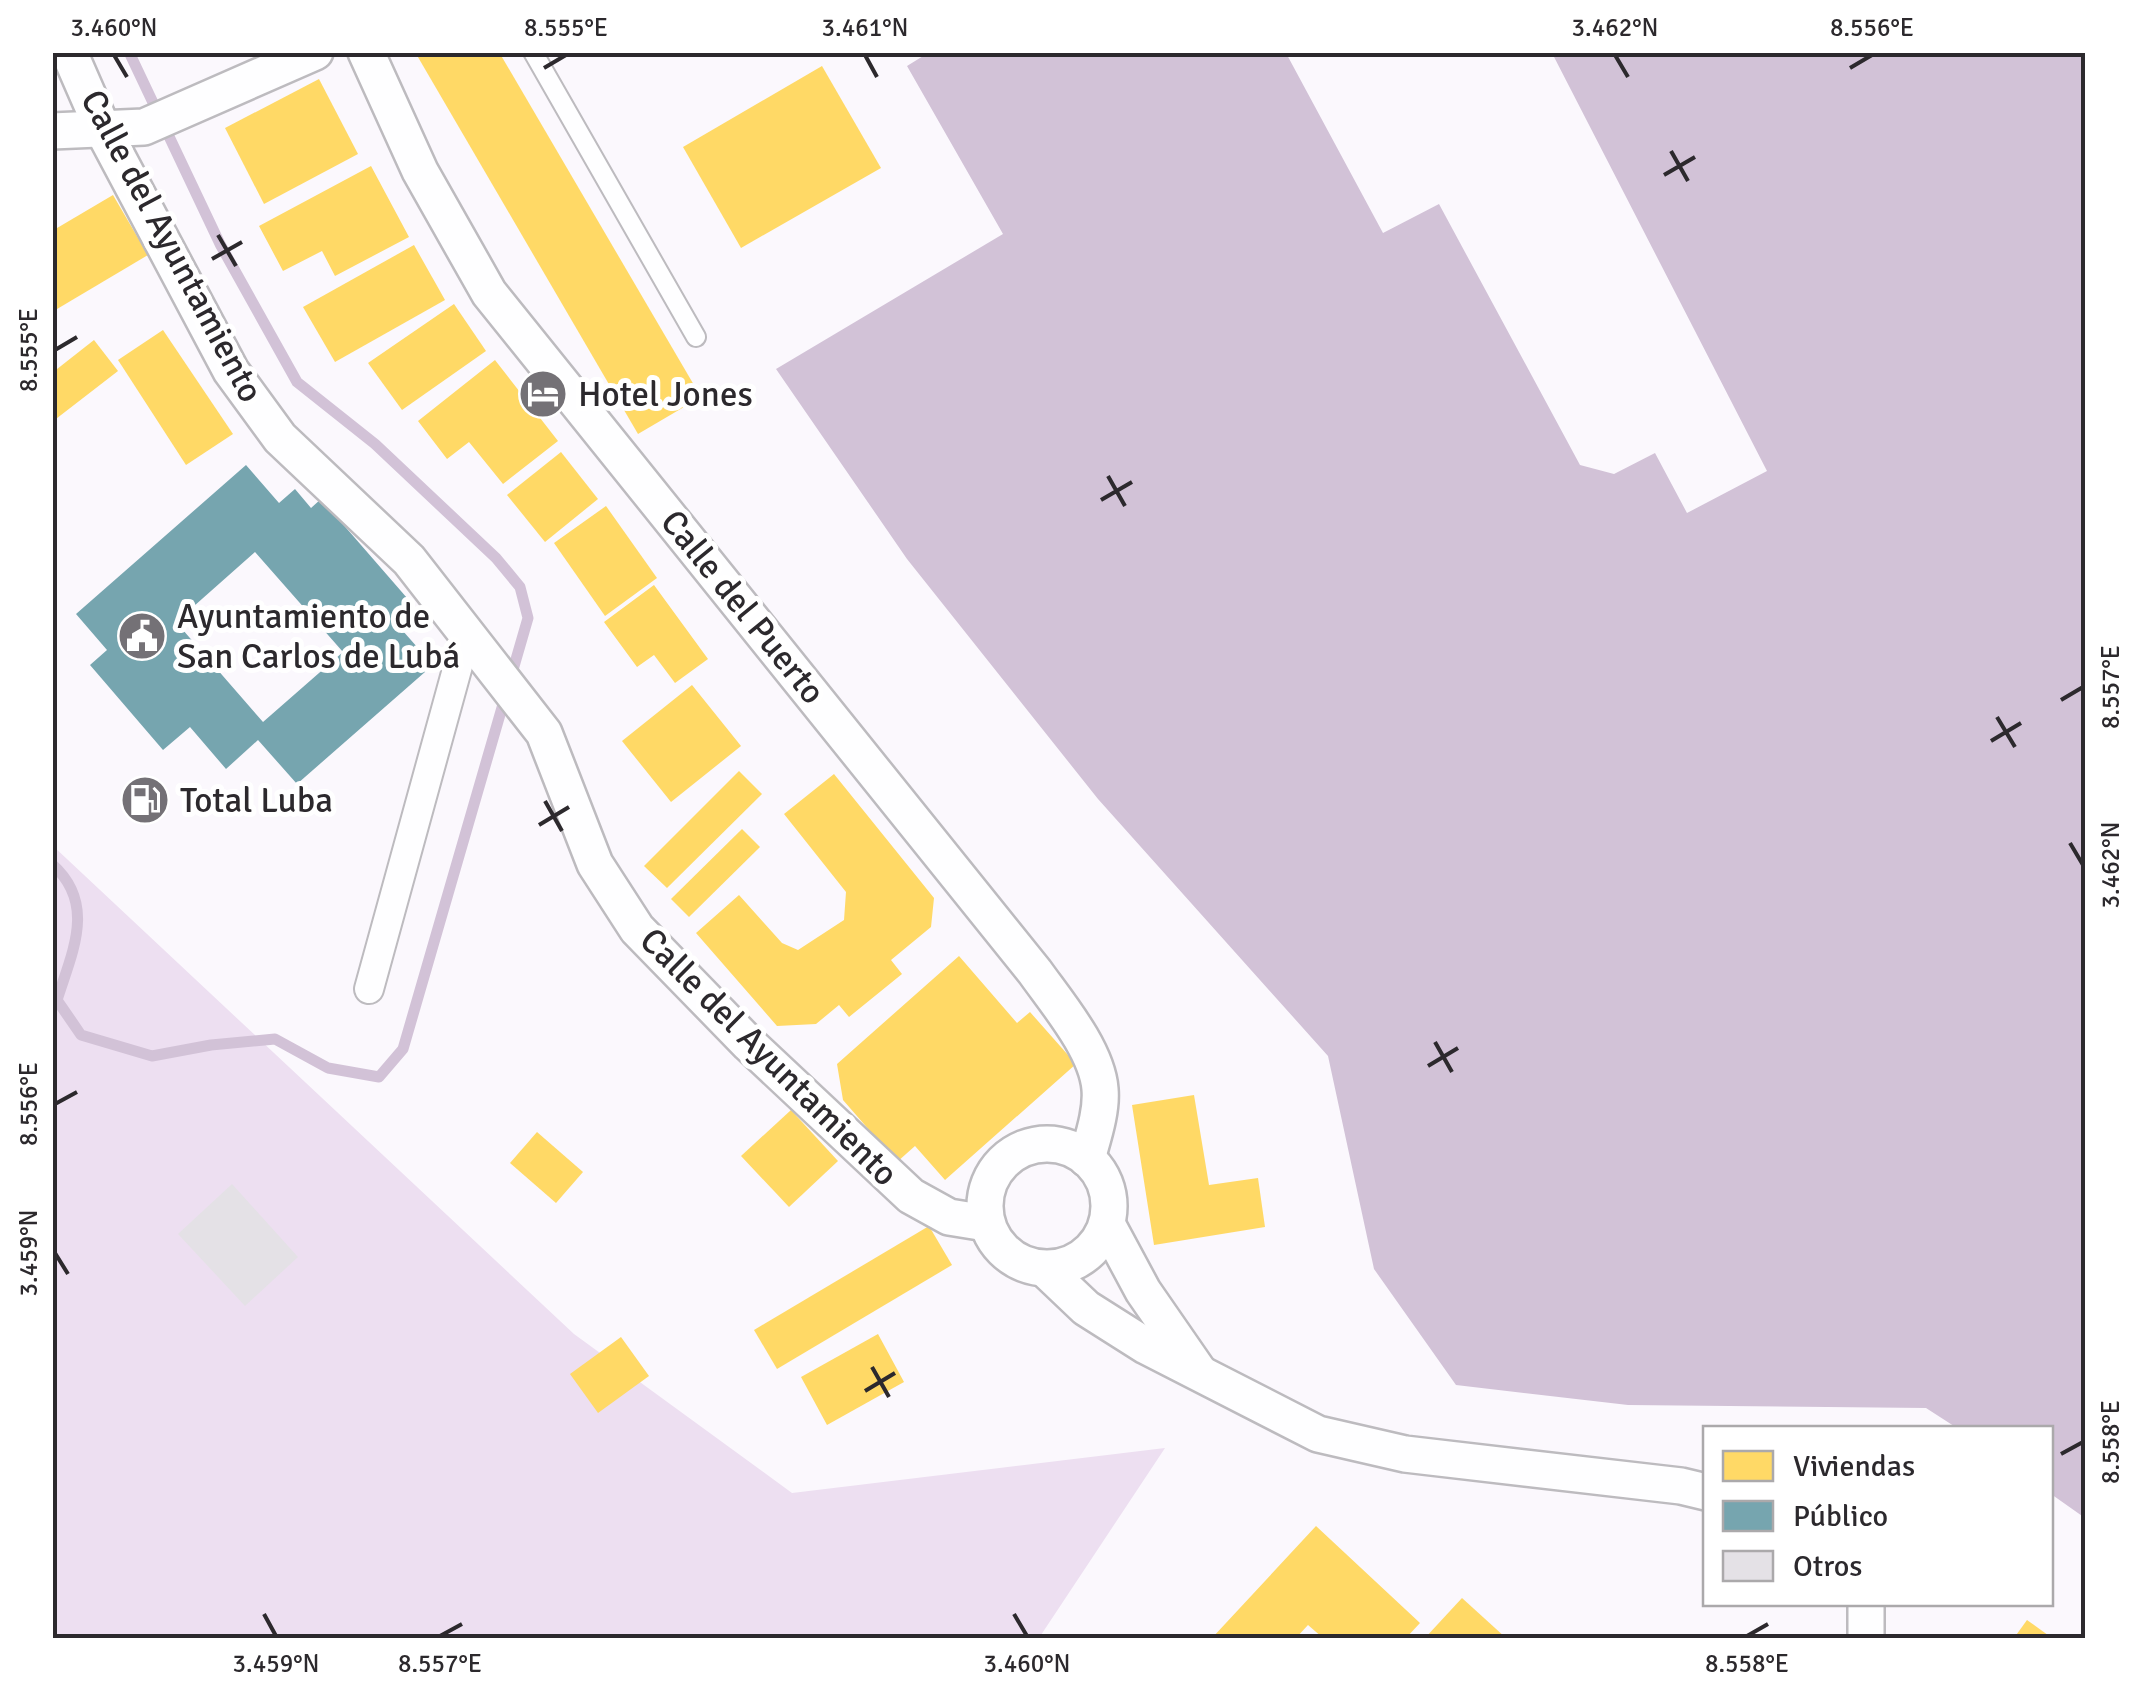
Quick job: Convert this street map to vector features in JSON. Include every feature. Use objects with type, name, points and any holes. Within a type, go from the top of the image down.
[{"type":"street","name":"Calle del Ayuntamiento","points":[[69,52],[103,130],[231,371],[280,438],[408,560],[544,732],[595,864],[637,930],[749,1044],[911,1196],[949,1217],[986,1222]]},
{"type":"street","points":[[52,131],[144,127],[315,52]]},
{"type":"street","name":"Calle del Puerto","points":[[366,52],[420,171],[488,292],[1035,972],[1081,1035],[1100,1087],[1096,1126],[1087,1158]]},
{"type":"street","points":[[369,988],[477,644]]},
{"type":"street","points":[[1051,1144],[1070,1148],[1087,1158],[1099,1171],[1110,1206],[1098,1242],[1084,1257],[1065,1267],[1025,1265],[1008,1255],[994,1240],[986,1222],[989,1184],[998,1166],[1031,1146],[1051,1144]]},
{"type":"street","points":[[1107,1224],[1143,1291],[1202,1377]]},
{"type":"street","points":[[1045,1269],[1086,1308],[1202,1377],[1318,1434],[1388,1450],[1703,1491]]},
{"type":"street","points":[[1866,1606],[1866,1638]]},
{"type":"lane","points":[[533,52],[696,337]]},
{"type":"shaded area","points":[[928,53],[2085,53],[2085,1518],[2053,1495],[2053,1426],[1954,1426],[1926,1408],[1628,1405],[1456,1385],[1374,1269],[1328,1056],[1098,799],[907,559],[776,369],[1003,234],[907,66]]},
{"type":"shaded area","points":[[52,845],[574,1334],[792,1493],[1165,1448],[1039,1638],[53,1638]]},
{"type":"pier","points":[[1286,53],[1552,53],[1767,471],[1687,513],[1655,453],[1614,474],[1580,465],[1439,204],[1383,233]]},
{"type":"building: Viviendas","points":[[415,52],[499,52],[701,397],[638,434]]},
{"type":"building: Viviendas","points":[[822,66],[881,168],[741,248],[683,147]]},
{"type":"building: Viviendas","points":[[319,79],[358,154],[264,204],[225,128]]},
{"type":"building: Viviendas","points":[[371,166],[409,237],[335,276],[322,251],[283,271],[259,226]]},
{"type":"building: Viviendas","points":[[113,195],[148,255],[52,312],[52,231]]},
{"type":"building: Viviendas","points":[[414,245],[445,300],[335,362],[303,307]]},
{"type":"building: Viviendas","points":[[454,304],[486,351],[402,410],[368,363]]},
{"type":"building: Viviendas","points":[[163,330],[233,434],[186,465],[118,360]]},
{"type":"building: Viviendas","points":[[94,340],[118,371],[52,422],[52,373]]},
{"type":"building: Viviendas","points":[[495,360],[558,441],[503,484],[469,442],[447,459],[418,421]]},
{"type":"building: Viviendas","points":[[561,452],[598,499],[545,542],[507,495]]},
{"type":"building: Viviendas","points":[[606,506],[657,578],[605,616],[554,543]]},
{"type":"building: Viviendas","points":[[654,585],[708,659],[675,683],[654,655],[637,667],[604,622]]},
{"type":"building: Viviendas","points":[[692,685],[741,746],[671,802],[622,741]]},
{"type":"building: Viviendas","points":[[739,771],[762,794],[667,888],[644,866]]},
{"type":"building: Viviendas","points":[[834,774],[934,898],[931,927],[891,960],[902,974],[849,1017],[839,1005],[816,1024],[777,1026],[696,933],[739,895],[782,943],[798,950],[844,920],[846,892],[784,814]]},
{"type":"building: Viviendas","points":[[742,829],[760,847],[689,917],[671,899]]},
{"type":"building: Viviendas","points":[[959,956],[1017,1023],[1030,1012],[1076,1064],[945,1180],[915,1146],[897,1162],[843,1100],[837,1064]]},
{"type":"building: Viviendas","points":[[1194,1095],[1209,1185],[1258,1178],[1265,1227],[1154,1245],[1132,1105]]},
{"type":"building: Viviendas","points":[[791,1110],[838,1161],[789,1207],[741,1156]]},
{"type":"building: Viviendas","points":[[537,1132],[583,1172],[556,1203],[510,1163]]},
{"type":"building: Viviendas","points":[[929,1226],[952,1265],[777,1369],[754,1330]]},
{"type":"building: Viviendas","points":[[878,1334],[904,1382],[827,1425],[801,1377]]},
{"type":"building: Viviendas","points":[[621,1337],[649,1376],[598,1413],[570,1374]]},
{"type":"building: Viviendas","points":[[1316,1526],[1420,1623],[1406,1638],[1323,1638],[1308,1625],[1296,1638],[1212,1638]]},
{"type":"building: Viviendas","points":[[1462,1598],[1506,1638],[1425,1638]]},
{"type":"building: Viviendas","points":[[2027,1620],[2052,1638],[2014,1638]]},
{"type":"building: Público","name":"Ayuntamiento de San Carlos de Lubá","points":[[246,465],[279,503],[295,489],[311,508],[321,499],[414,606],[395,622],[433,665],[297,784],[258,740],[226,769],[190,727],[163,750],[90,665],[107,650],[76,614]],"holes":[[[255,552],[343,652],[263,722],[176,622]]]},
{"type":"building: Otros","points":[[232,1184],[298,1257],[245,1306],[178,1234]]},
{"type":"waterway","points":[[52,864],[66,879],[77,912],[74,946],[57,1000],[81,1035],[152,1056],[275,1039],[328,1068],[379,1077],[403,1049],[528,618],[520,587],[496,558],[375,444],[297,382],[220,244],[129,52]]},
{"type":"place","name":"Hotel Jones","points":[[543,394]]},
{"type":"place","name":"Ayuntamiento de San Carlos de Lubá","points":[[142,636]]},
{"type":"place","name":"Total Luba","points":[[145,800]]}]
